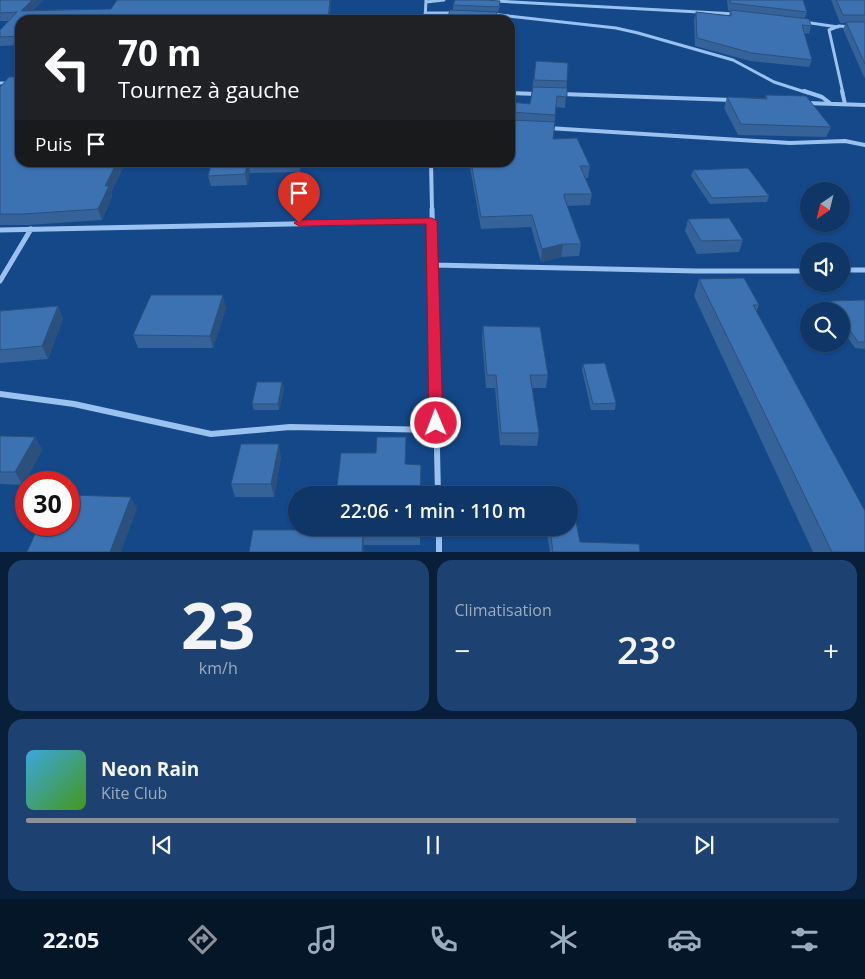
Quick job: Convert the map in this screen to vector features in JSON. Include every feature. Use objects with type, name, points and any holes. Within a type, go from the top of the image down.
[{"type":"street","points":[[444,0],[426,1],[425,13],[459,13]]},
{"type":"street","points":[[489,1],[743,15]]},
{"type":"street","points":[[485,14],[494,15]]},
{"type":"street","points":[[515,17],[616,28],[638,33],[733,60],[774,82],[822,97],[831,104]]},
{"type":"street","points":[[799,22],[838,27]]},
{"type":"street","points":[[845,104],[829,33],[831,27],[856,26]]},
{"type":"street","points":[[0,83],[15,83]]},
{"type":"street","points":[[515,93],[545,94]]},
{"type":"street","points":[[555,94],[741,100]]},
{"type":"street","points":[[800,102],[865,105]]},
{"type":"street","points":[[539,128],[790,143],[836,140],[865,145]]},
{"type":"street","points":[[431,167],[438,486]]},
{"type":"street","points":[[0,230],[432,221]]},
{"type":"street","points":[[0,281],[31,229]]},
{"type":"street","points":[[434,265],[696,271],[800,270]]},
{"type":"street","points":[[850,270],[865,270]]},
{"type":"street","points":[[0,394],[74,404],[211,434],[290,427],[437,430]]},
{"type":"street","points":[[439,536],[439,552]]},
{"type":"building","points":[[0,0],[32,0],[21,11],[111,9],[117,0],[330,0],[328,15],[15,15],[15,36],[0,37],[0,30],[17,12],[0,13]]},
{"type":"building","points":[[455,0],[500,1],[499,7],[453,5]]},
{"type":"building","points":[[730,0],[803,0],[807,12],[730,3]]},
{"type":"building","points":[[836,0],[865,0],[865,15],[843,15]]},
{"type":"building","points":[[450,10],[497,12],[496,15],[448,15]]},
{"type":"building","points":[[731,10],[809,19],[811,26],[802,25],[812,60],[752,53],[697,38],[696,12],[731,16]]},
{"type":"building","points":[[846,22],[865,22],[865,64]]},
{"type":"building","points":[[536,61],[568,63],[567,81],[534,80]]},
{"type":"building","points":[[9,77],[15,77],[15,167],[114,167],[105,186],[109,186],[98,209],[0,214],[0,87]]},
{"type":"building","points":[[533,87],[567,88],[567,97],[557,96],[555,115],[515,112],[515,102],[530,104]]},
{"type":"building","points":[[766,95],[806,96],[831,127],[741,124],[727,97],[767,99]]},
{"type":"building","points":[[515,120],[555,122],[553,139],[577,138],[590,166],[580,166],[592,194],[564,194],[564,197],[581,244],[563,244],[542,249],[532,215],[481,217],[472,167],[515,167]]},
{"type":"building","points":[[211,167],[247,167],[245,174],[208,176]]},
{"type":"building","points":[[748,168],[769,196],[712,198],[693,170]]},
{"type":"building","points":[[729,218],[743,240],[701,241],[688,219]]},
{"type":"building","points":[[744,278],[759,305],[753,305],[865,511],[865,552],[832,552],[699,279]]},
{"type":"building","points":[[151,295],[223,295],[210,336],[133,335]]},
{"type":"building","points":[[865,300],[865,342],[858,342],[850,330],[850,302],[831,301]]},
{"type":"building","points":[[58,306],[42,346],[0,350],[0,311]]},
{"type":"building","points":[[483,326],[540,327],[548,375],[530,375],[539,433],[501,433],[496,375],[487,375]]},
{"type":"building","points":[[605,363],[616,403],[593,404],[583,364]]},
{"type":"building","points":[[257,382],[282,382],[278,404],[252,404]]},
{"type":"building","points":[[0,436],[35,437],[15,472],[0,472]]},
{"type":"building","points":[[377,437],[406,437],[405,464],[421,465],[420,486],[337,486],[341,453],[376,453]]},
{"type":"building","points":[[241,444],[279,444],[271,484],[231,484]]},
{"type":"building","points":[[80,495],[131,497],[110,552],[27,552],[34,536],[80,536]]},
{"type":"building","points":[[253,530],[288,530],[288,536],[363,536],[362,552],[249,552]]},
{"type":"building","points":[[578,532],[580,542],[639,544],[640,552],[553,552],[551,536],[578,536]]},
{"type":"route","points":[[299,223],[432,221],[436,423]]}]
